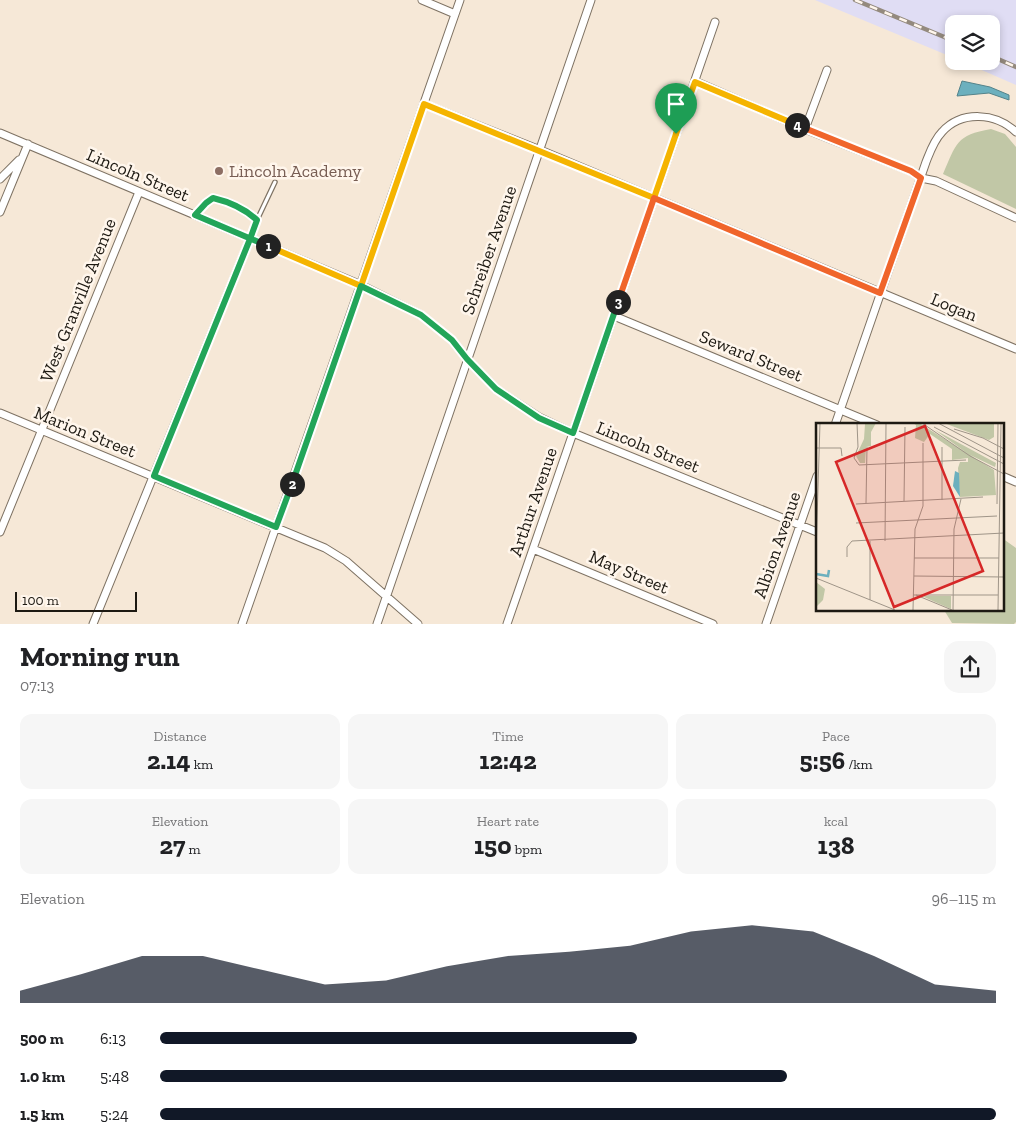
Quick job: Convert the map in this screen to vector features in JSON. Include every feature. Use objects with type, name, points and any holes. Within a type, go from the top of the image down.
[{"type":"street","points":[[422,0],[455,14]]},
{"type":"street","points":[[242,624],[460,0]]},
{"type":"street","name":"Schreiber Avenue","points":[[376,624],[592,0]]},
{"type":"street","name":"Arthur Avenue","points":[[507,624],[716,22]]},
{"type":"street","points":[[805,129],[827,70]]},
{"type":"street","points":[[695,82],[805,129],[911,171],[921,178],[936,181],[1016,218]]},
{"type":"street","name":"Logan","points":[[424,104],[540,150],[1016,349]]},
{"type":"street","points":[[836,423],[926,162],[937,138],[949,125],[973,116],[993,118],[1008,124],[1016,132]]},
{"type":"street","name":"Lincoln Street","points":[[0,133],[361,286],[421,315],[452,340],[467,359],[496,389],[539,418],[816,532]]},
{"type":"street","points":[[0,212],[28,144]]},
{"type":"street","points":[[0,179],[23,156]]},
{"type":"street","name":"West Granville Avenue","points":[[0,532],[139,192]]},
{"type":"street","points":[[93,624],[250,239]]},
{"type":"street","name":"Seward Street","points":[[614,316],[872,423]]},
{"type":"street","name":"Marion Street","points":[[0,413],[276,527],[336,554],[374,583],[418,624]]},
{"type":"street","points":[[1004,477],[1016,482]]},
{"type":"street","name":"Albion Avenue","points":[[766,624],[816,479]]},
{"type":"street","name":"May Street","points":[[533,548],[713,624]]},
{"type":"lane","points":[[250,239],[275,182]]},
{"type":"lane","points":[[195,215],[213,198],[228,201],[249,212],[257,220]]},
{"type":"shaded area","points":[[815,0],[1016,0],[1016,85],[982,70],[1000,70],[1000,15],[945,15],[945,54]]},
{"type":"green space","points":[[991,129],[1005,134],[1016,147],[1016,209],[943,174],[959,142],[971,134]]},
{"type":"green space","points":[[1004,539],[1016,548],[1016,622],[1014,624],[952,623],[945,611],[1004,611]]},
{"type":"water","points":[[962,81],[990,87],[1009,95],[1009,100],[989,93],[957,96]]},
{"type":"railway","points":[[855,0],[945,37]]},
{"type":"railway","points":[[1000,60],[1016,67]]},
{"type":"place","name":"Lincoln Academy","points":[[219,171]]},
{"type":"route","points":[[676,134],[654,198],[424,104],[361,286],[250,239],[195,215],[213,198],[228,201],[249,212],[257,220],[250,239],[154,476],[276,527],[361,286],[421,315],[452,340],[467,359],[496,389],[539,418],[573,433],[654,198],[880,293],[921,178],[911,171],[805,129],[695,82],[676,134]]}]
